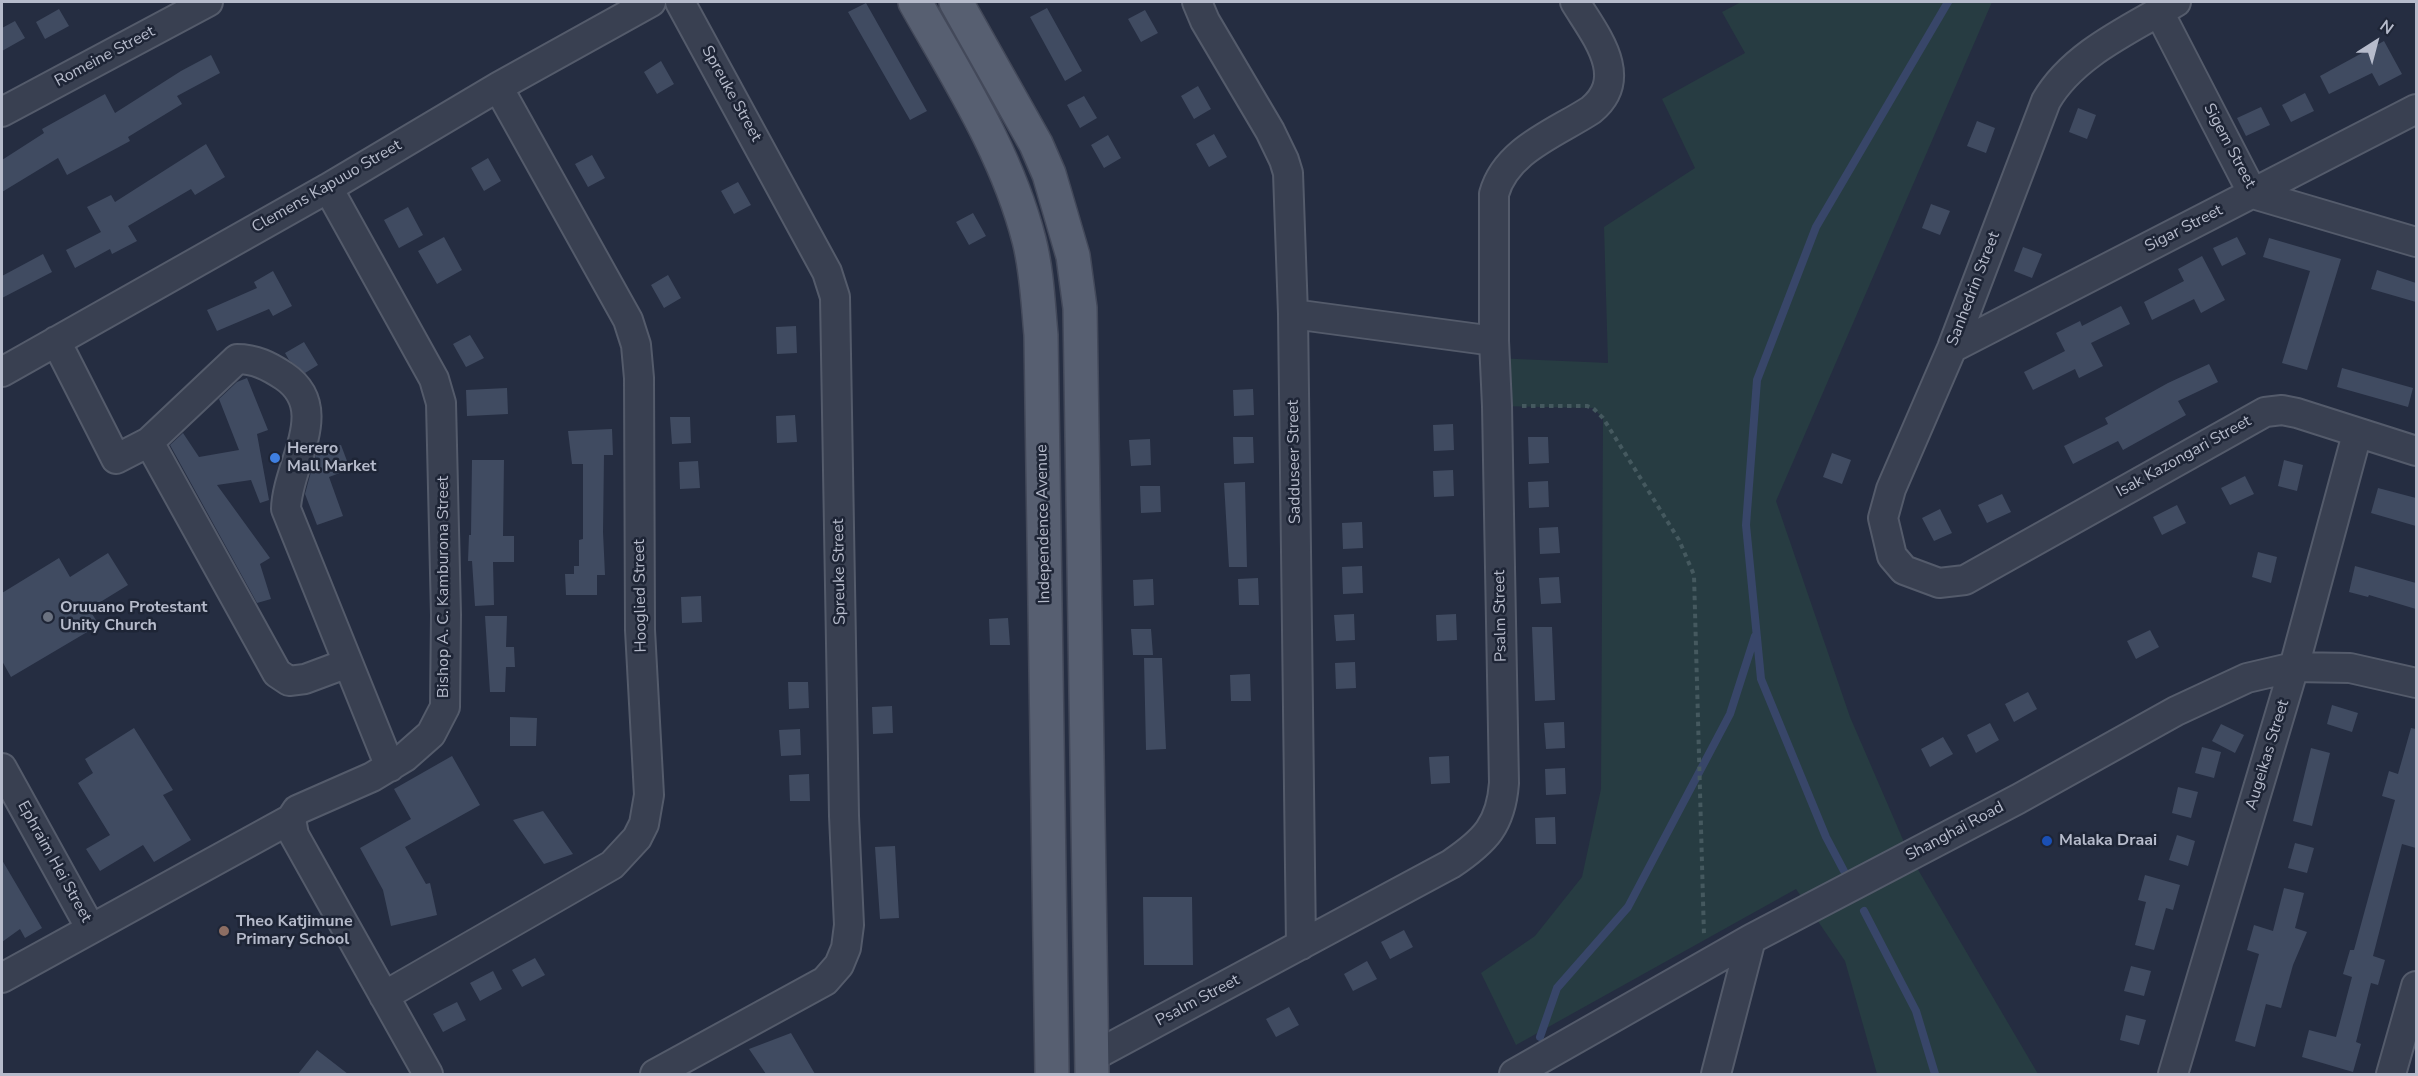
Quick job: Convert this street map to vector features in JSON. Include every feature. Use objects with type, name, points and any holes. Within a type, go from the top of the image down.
[{"type":"main road","name":"Independence Avenue","points":[[915,2],[1002,159],[1030,241],[1036,279],[1041,335],[1052,1074]]},
{"type":"main road","points":[[956,2],[1036,144],[1049,174],[1073,256],[1080,308],[1092,1066]]},
{"type":"street","name":"Romeine Street","points":[[2,112],[208,2]]},
{"type":"street","name":"Clemens Kapuuo Street","points":[[2,372],[328,188],[498,87],[651,2]]},
{"type":"street","name":"Spreuke Street","points":[[655,1074],[825,981],[839,965],[846,948],[849,925],[844,805],[835,297],[827,272],[680,2]]},
{"type":"street","name":"Sadduseer Street","points":[[1197,2],[1205,21],[1270,131],[1288,173],[1293,314],[1301,945]]},
{"type":"street","name":"Psalm Street","points":[[1092,1066],[1301,945],[1465,855],[1484,840],[1495,824],[1503,804],[1504,783],[1493,207],[1498,180],[1514,159],[1601,102],[1606,92],[1610,79],[1604,50],[1575,2]]},
{"type":"street","name":"Sigem Street","points":[[2167,7],[2253,194],[2416,242]]},
{"type":"street","name":"Sanhedrin Street","points":[[1965,580],[1939,583],[1904,570],[1892,556],[1883,518],[1891,489],[1952,348],[2046,101],[2054,87],[2082,59],[2167,7]]},
{"type":"street","name":"Hooglied Street","points":[[384,996],[612,865],[637,838],[648,809],[640,630],[639,404],[636,345],[628,320],[498,87]]},
{"type":"street","name":"Sigar Street","points":[[1952,348],[2416,109]]},
{"type":"street","name":"Bishop A. C. Kamburona Street","points":[[91,929],[291,819],[297,810],[390,767],[431,734],[445,707],[447,615],[441,403],[434,379],[328,188]]},
{"type":"street","points":[[1293,314],[1494,342]]},
{"type":"street","points":[[57,341],[116,459],[149,442],[237,359],[259,362],[292,382],[302,393],[307,406],[307,424],[286,495],[286,509],[390,767]]},
{"type":"street","name":"Isak Kazongari Street","points":[[1965,580],[2265,412],[2282,410],[2297,413],[2416,451]]},
{"type":"street","name":"Augeikas Street","points":[[2173,1074],[2294,667],[2357,434]]},
{"type":"street","points":[[149,442],[277,673],[289,681],[305,679],[348,663]]},
{"type":"street","name":"Shanghai Road","points":[[1514,1074],[1751,939],[2019,799],[2176,711],[2247,678],[2294,667],[2350,668],[2416,683]]},
{"type":"street","name":"Ephraim Hei Street","points":[[2,768],[91,929],[2,978]]},
{"type":"street","points":[[291,819],[294,835],[428,1074]]},
{"type":"street","points":[[1716,1074],[1751,939]]},
{"type":"street","points":[[2391,1074],[2416,986]]},
{"type":"path","points":[[1497,406],[1593,408],[1603,418],[1679,540],[1694,575],[1705,966]]},
{"type":"green space","points":[[1741,2],[1992,2],[1776,501],[1850,717],[1910,856],[2038,1074],[1877,1074],[1845,961],[1796,889],[1516,1045],[1481,973],[1535,936],[1582,877],[1601,789],[1603,418],[1593,408],[1497,406],[1495,358],[1608,363],[1604,227],[1695,168],[1662,99],[1745,53],[1722,12]]},
{"type":"building","points":[[866,3],[927,111],[910,120],[848,12]]},
{"type":"building","points":[[1047,8],[1082,71],[1065,81],[1030,17]]},
{"type":"building","points":[[59,9],[69,26],[45,39],[36,22]]},
{"type":"building","points":[[1145,10],[1158,33],[1141,42],[1128,19]]},
{"type":"building","points":[[15,21],[25,38],[2,51],[2,28]]},
{"type":"building","points":[[2384,41],[2402,74],[2379,86],[2372,73],[2329,94],[2320,76]]},
{"type":"building","points":[[211,55],[220,73],[177,96],[182,104],[128,137],[130,141],[67,175],[58,158],[2,192],[2,160],[44,133],[42,129],[105,94],[115,113],[181,71]]},
{"type":"building","points":[[661,61],[674,84],[657,94],[644,72]]},
{"type":"building","points":[[1198,86],[1211,109],[1194,119],[1181,96]]},
{"type":"building","points":[[2305,93],[2314,111],[2291,122],[2282,105]]},
{"type":"building","points":[[1084,96],[1097,118],[1080,128],[1067,105]]},
{"type":"building","points":[[2261,107],[2270,125],[2246,136],[2237,118]]},
{"type":"building","points":[[2078,108],[2096,115],[2087,139],[2069,132]]},
{"type":"building","points":[[1977,121],[1995,128],[1986,153],[1967,146]]},
{"type":"building","points":[[1214,134],[1227,157],[1209,167],[1196,144]]},
{"type":"building","points":[[1108,135],[1121,158],[1104,168],[1091,145]]},
{"type":"building","points":[[206,144],[225,177],[195,195],[191,189],[128,226],[137,241],[112,254],[110,249],[75,268],[66,250],[101,232],[87,207],[111,195],[115,202]]},
{"type":"building","points":[[592,155],[605,178],[588,187],[575,164]]},
{"type":"building","points":[[488,158],[501,181],[484,191],[471,168]]},
{"type":"building","points":[[738,182],[751,205],[734,214],[721,191]]},
{"type":"building","points":[[1931,204],[1950,211],[1940,235],[1922,228]]},
{"type":"building","points":[[408,207],[423,235],[399,248],[384,220]]},
{"type":"building","points":[[973,213],[986,236],[969,245],[956,222]]},
{"type":"building","points":[[444,237],[462,270],[437,284],[418,251]]},
{"type":"building","points":[[2237,237],[2246,254],[2222,266],[2213,248]]},
{"type":"building","points":[[2269,238],[2341,259],[2307,370],[2282,363],[2310,271],[2263,257]]},
{"type":"building","points":[[2023,247],[2042,254],[2032,278],[2014,271]]},
{"type":"building","points":[[43,254],[52,272],[2,298],[2,276]]},
{"type":"building","points":[[2202,256],[2225,300],[2201,313],[2194,299],[2152,320],[2144,302],[2184,281],[2178,269]]},
{"type":"building","points":[[2377,270],[2416,283],[2416,302],[2371,289]]},
{"type":"building","points":[[273,271],[292,306],[273,316],[269,309],[217,331],[207,310],[257,288],[254,282]]},
{"type":"building","points":[[668,275],[681,298],[664,308],[651,285]]},
{"type":"building","points":[[2121,306],[2130,324],[2091,343],[2103,366],[2079,378],[2075,369],[2033,390],[2024,372],[2065,351],[2056,333],[2080,321],[2082,326]]},
{"type":"building","points":[[796,326],[797,353],[777,354],[776,327]]},
{"type":"building","points":[[470,335],[484,358],[466,367],[453,344]]},
{"type":"building","points":[[304,342],[318,365],[305,373],[289,360],[285,353]]},
{"type":"building","points":[[2209,364],[2218,382],[2178,401],[2186,415],[2123,450],[2118,441],[2073,464],[2064,446],[2108,424],[2105,418],[2168,383]]},
{"type":"building","points":[[2342,368],[2413,388],[2408,407],[2337,387]]},
{"type":"building","points":[[247,378],[268,430],[257,434],[269,500],[260,503],[251,480],[217,485],[270,558],[260,564],[271,599],[257,603],[170,445],[183,433],[199,457],[239,450],[219,399],[237,382]]},
{"type":"building","points":[[507,388],[508,414],[467,416],[466,390]]},
{"type":"building","points":[[1253,389],[1254,415],[1234,416],[1233,390]]},
{"type":"building","points":[[795,415],[797,442],[777,443],[776,416]]},
{"type":"building","points":[[670,417],[690,417],[691,443],[672,444]]},
{"type":"building","points":[[1453,424],[1454,450],[1434,451],[1433,425]]},
{"type":"building","points":[[612,429],[613,455],[604,455],[605,575],[597,575],[597,595],[566,595],[565,574],[574,574],[574,566],[579,566],[579,540],[583,539],[583,464],[572,464],[568,431]]},
{"type":"building","points":[[1233,437],[1253,437],[1254,463],[1234,464]]},
{"type":"building","points":[[1528,437],[1548,437],[1549,463],[1529,464]]},
{"type":"building","points":[[1150,439],[1151,465],[1131,466],[1129,440]]},
{"type":"building","points":[[341,445],[350,469],[329,477],[343,516],[317,525],[305,494],[318,448]]},
{"type":"building","points":[[1832,453],[1851,460],[1842,484],[1823,477]]},
{"type":"building","points":[[472,460],[504,460],[503,536],[514,536],[514,562],[493,562],[494,605],[475,606],[472,561],[468,561],[469,535],[471,535]]},
{"type":"building","points":[[2284,460],[2303,465],[2297,491],[2278,486]]},
{"type":"building","points":[[698,461],[700,488],[680,489],[679,462]]},
{"type":"building","points":[[1453,470],[1454,496],[1434,497],[1433,471]]},
{"type":"building","points":[[2245,476],[2254,494],[2230,505],[2221,488]]},
{"type":"building","points":[[1548,481],[1549,507],[1529,508],[1528,482]]},
{"type":"building","points":[[1245,482],[1247,567],[1229,567],[1224,483]]},
{"type":"building","points":[[1140,486],[1160,486],[1161,512],[1141,513]]},
{"type":"building","points":[[2378,488],[2416,498],[2416,526],[2371,513]]},
{"type":"building","points":[[2002,494],[2011,512],[1987,523],[1978,505]]},
{"type":"building","points":[[2177,505],[2186,523],[2162,535],[2153,517]]},
{"type":"building","points":[[1940,509],[1952,533],[1934,541],[1922,518]]},
{"type":"building","points":[[1362,522],[1363,548],[1343,549],[1342,523]]},
{"type":"building","points":[[1558,527],[1560,553],[1540,554],[1539,528]]},
{"type":"building","points":[[2258,552],[2277,557],[2271,583],[2252,577]]},
{"type":"building","name":"Oruuano Protestant Unity Church","points":[[108,553],[128,585],[89,609],[99,625],[11,677],[2,661],[2,593],[59,558],[70,577]]},
{"type":"building","points":[[1362,566],[1363,593],[1343,594],[1342,567]]},
{"type":"building","points":[[2355,566],[2416,583],[2416,609],[2369,595],[2368,597],[2349,592]]},
{"type":"building","points":[[1559,577],[1561,603],[1541,604],[1539,578]]},
{"type":"building","points":[[1258,578],[1259,605],[1239,605],[1238,579]]},
{"type":"building","points":[[1153,579],[1154,605],[1134,606],[1133,580]]},
{"type":"building","points":[[701,596],[702,622],[682,623],[681,597]]},
{"type":"building","points":[[1354,614],[1355,640],[1336,641],[1334,615]]},
{"type":"building","points":[[1456,614],[1457,640],[1437,641],[1436,615]]},
{"type":"building","points":[[485,616],[507,616],[506,647],[514,647],[515,667],[506,667],[505,692],[490,692]]},
{"type":"building","points":[[1008,618],[1010,645],[990,645],[989,619]]},
{"type":"building","points":[[1532,627],[1552,627],[1555,700],[1535,701]]},
{"type":"building","points":[[1131,629],[1151,629],[1153,655],[1133,655]]},
{"type":"building","points":[[2150,630],[2159,647],[2136,659],[2127,641]]},
{"type":"building","points":[[1144,658],[1162,658],[1166,749],[1146,750]]},
{"type":"building","points":[[1355,662],[1356,688],[1336,689],[1335,663]]},
{"type":"building","points":[[1250,674],[1251,701],[1231,701],[1230,675]]},
{"type":"building","points":[[788,682],[808,682],[809,708],[789,709]]},
{"type":"building","points":[[2028,692],[2037,709],[2014,722],[2005,704]]},
{"type":"building","points":[[2332,705],[2358,713],[2352,732],[2327,724]]},
{"type":"building","points":[[892,706],[893,733],[873,734],[872,707]]},
{"type":"building","points":[[510,717],[537,718],[536,746],[510,746]]},
{"type":"building","points":[[1564,722],[1565,748],[1546,749],[1544,723]]},
{"type":"building","points":[[1990,723],[1999,740],[1976,753],[1967,735]]},
{"type":"building","points":[[2221,724],[2244,735],[2235,753],[2212,741]]},
{"type":"building","points":[[134,728],[173,790],[163,795],[191,840],[154,862],[143,845],[100,871],[86,849],[110,835],[78,783],[93,773],[85,759]]},
{"type":"building","points":[[2411,728],[2416,729],[2416,848],[2402,844],[2373,956],[2385,960],[2378,985],[2371,983],[2356,1042],[2361,1044],[2353,1072],[2302,1057],[2309,1030],[2336,1037],[2352,977],[2343,974],[2350,950],[2354,950],[2395,800],[2382,796],[2389,771],[2398,774]]},
{"type":"building","points":[[800,729],[801,755],[781,756],[779,730]]},
{"type":"building","points":[[1943,737],[1953,754],[1930,767],[1921,749]]},
{"type":"building","points":[[2202,747],[2221,752],[2214,778],[2195,773]]},
{"type":"building","points":[[2311,748],[2330,753],[2312,826],[2293,821]]},
{"type":"building","points":[[452,756],[480,805],[405,847],[426,884],[430,883],[437,915],[391,926],[383,890],[360,848],[411,819],[394,789]]},
{"type":"building","points":[[1449,756],[1450,783],[1431,784],[1429,757]]},
{"type":"building","points":[[1565,768],[1566,794],[1546,795],[1545,769]]},
{"type":"building","points":[[809,774],[810,801],[790,801],[789,775]]},
{"type":"building","points":[[2178,787],[2198,792],[2191,818],[2172,813]]},
{"type":"building","points":[[543,811],[573,854],[544,864],[513,820]]},
{"type":"building","points":[[1555,817],[1556,844],[1536,844],[1535,818]]},
{"type":"building","points":[[2177,835],[2195,841],[2188,866],[2169,860]]},
{"type":"building","points":[[2295,843],[2314,848],[2307,873],[2288,868]]},
{"type":"building","points":[[895,846],[899,918],[880,919],[875,847]]},
{"type":"building","points":[[2,860],[42,928],[25,938],[20,929],[2,942]]},
{"type":"building","points":[[2145,875],[2180,885],[2173,910],[2166,908],[2154,950],[2135,945],[2146,902],[2138,900]]},
{"type":"building","points":[[2284,888],[2304,893],[2295,928],[2307,932],[2293,965],[2281,1008],[2266,1004],[2255,1047],[2235,1041],[2259,954],[2247,950],[2254,925],[2273,931]]},
{"type":"building","points":[[1143,897],[1192,897],[1193,965],[1144,965]]},
{"type":"building","points":[[1404,930],[1413,947],[1390,959],[1381,942]]},
{"type":"building","points":[[535,958],[545,975],[522,987],[512,970]]},
{"type":"building","points":[[1367,961],[1377,979],[1353,991],[1344,974]]},
{"type":"building","points":[[2131,966],[2151,971],[2144,996],[2124,991]]},
{"type":"building","points":[[493,971],[502,989],[480,1001],[470,983]]},
{"type":"building","points":[[457,1002],[466,1020],[443,1032],[433,1014]]},
{"type":"building","points":[[1289,1007],[1299,1025],[1276,1037],[1266,1019]]},
{"type":"building","points":[[2126,1015],[2146,1020],[2139,1045],[2120,1040]]},
{"type":"building","points":[[791,1033],[815,1074],[766,1074],[749,1049]]},
{"type":"building","points":[[317,1050],[348,1074],[298,1074]]},
{"type":"waterway","points":[[1844,871],[1826,837],[1761,679],[1746,525],[1757,380],[1816,227],[1948,2]]},
{"type":"waterway","points":[[1540,1037],[1557,988],[1628,907],[1730,714],[1755,636]]},
{"type":"waterway","points":[[1864,911],[1916,1011],[1935,1074]]},
{"type":"place","name":"Herero Mall Market","points":[[275,458]]},
{"type":"place","name":"Oruuano Protestant Unity Church","points":[[48,617]]},
{"type":"place","name":"Malaka Draai","points":[[2047,841]]},
{"type":"place","name":"Theo Katjimune Primary School","points":[[224,931]]}]
